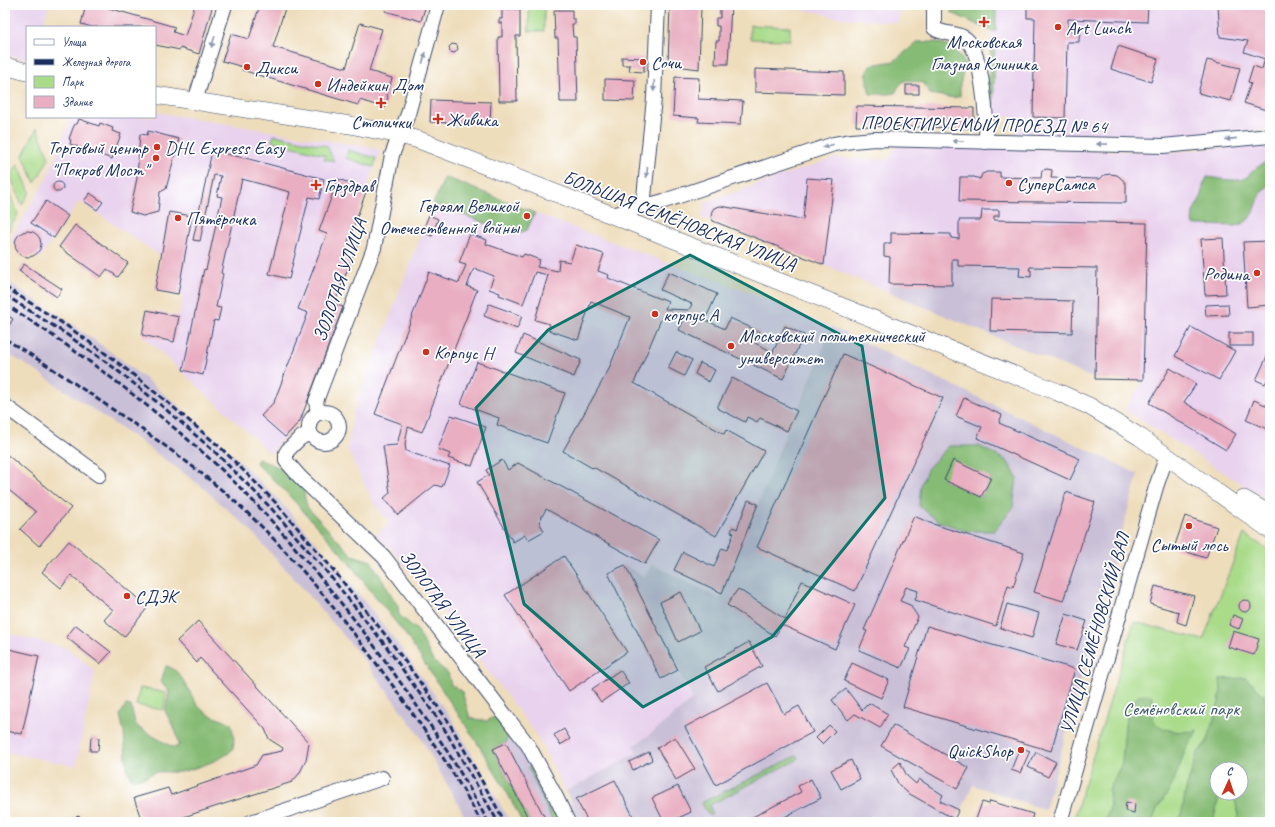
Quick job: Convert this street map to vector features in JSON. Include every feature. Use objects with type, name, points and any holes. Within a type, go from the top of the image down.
[{"type":"main road","points":[[5,66],[26,72]]},
{"type":"main road","points":[[5,76],[26,76]]},
{"type":"main road","name":"БОЛЬШАЯ СЕМЁНОВСКАЯ УЛИЦА","points":[[156,95],[350,125],[419,140],[612,215],[1055,391],[1089,406],[1109,417],[1167,455],[1267,523]]},
{"type":"street","points":[[195,101],[226,5]]},
{"type":"street","name":"ЗОЛОТАЯ УЛИЦА","points":[[438,5],[408,114],[392,155],[374,248],[316,401],[318,413],[313,416],[310,421],[310,432],[299,438],[288,450],[286,453],[286,461],[384,557],[528,745],[568,822]]},
{"type":"street","points":[[643,207],[654,98],[658,5]]},
{"type":"street","points":[[934,5],[934,28],[965,38],[972,45],[977,60],[985,104],[986,142]]},
{"type":"street","name":"ПРОЕКТИРУЕМЫЙ ПРОЕЗД № 64","points":[[612,215],[643,207],[834,144],[852,141],[875,139],[1163,146],[1270,136]]},
{"type":"street","points":[[5,406],[99,475]]},
{"type":"street","points":[[310,432],[317,439],[326,441],[335,436],[338,431],[337,420],[333,416],[328,413],[318,413]]},
{"type":"street","name":"УЛИЦА СЕМЁНОВСКИЙ ВАЛ","points":[[1060,822],[1156,487],[1167,455]]},
{"type":"street","points":[[251,822],[382,778]]},
{"type":"highlighted area","points":[[690,255],[862,346],[885,498],[772,637],[643,707],[524,604],[476,408],[548,330]]},
{"type":"shaded area","points":[[5,5],[49,5],[42,26],[26,26],[26,59],[5,55]]},
{"type":"shaded area","points":[[744,5],[900,5],[899,23],[833,17],[822,13],[787,8]]},
{"type":"shaded area","points":[[952,5],[1270,5],[1270,129],[1146,139],[1017,135],[1011,116],[993,116],[995,42],[991,41],[991,31],[952,13]]},
{"type":"shaded area","points":[[156,112],[378,149],[380,152],[348,242],[357,246],[335,303],[343,307],[300,421],[270,453],[142,335],[147,310],[179,316],[183,295],[155,290],[161,256],[79,201],[40,258],[10,240],[47,178],[71,118],[156,118]]},
{"type":"shaded area","points":[[1250,144],[1270,144],[1270,496],[1260,495],[1246,487],[1125,410],[1143,380],[1147,223],[994,220],[982,210],[981,220],[959,239],[891,233],[891,243],[884,243],[884,256],[890,257],[889,292],[701,217],[706,202],[834,158],[888,160],[896,146],[1163,152],[1189,151]]},
{"type":"shaded area","points":[[445,177],[540,215],[771,301],[832,327],[797,411],[787,431],[720,599],[652,564],[644,577],[625,565],[693,699],[652,733],[633,746],[637,753],[566,791],[536,734],[441,609],[391,549],[376,535],[390,522],[375,506],[347,449],[354,410],[433,204]]},
{"type":"shaded area","points":[[982,210],[999,210],[999,216],[994,216],[994,220],[1147,223],[1143,380],[1095,379],[889,292],[890,257],[884,256],[884,243],[891,243],[891,233],[951,234],[951,238],[958,239],[959,220],[981,220]]},
{"type":"shaded area","points":[[5,280],[69,322],[119,358],[168,397],[223,445],[279,500],[335,564],[395,640],[452,719],[510,822],[468,822],[419,735],[361,656],[249,529],[200,485],[138,440],[33,369],[5,352]]},
{"type":"shaded area","points":[[832,327],[1138,474],[1045,810],[973,785],[956,822],[579,822],[566,791],[637,753],[633,746],[652,733],[693,699],[625,565],[644,577],[652,564],[720,599],[787,431],[797,411]]},
{"type":"shaded area","points":[[5,633],[67,648],[95,671],[76,766],[5,752]]},
{"type":"shaded area","points":[[504,732],[523,749],[559,822],[522,822],[509,796],[478,744]]},
{"type":"green space","name":"Московская Глазная Клиника","points":[[952,5],[996,5],[996,31],[991,31],[952,13]]},
{"type":"green space","points":[[529,8],[544,8],[544,31],[529,31]]},
{"type":"green space","points":[[750,25],[790,27],[790,40],[750,39]]},
{"type":"green space","points":[[991,41],[995,41],[993,116],[986,77],[990,76]]},
{"type":"green space","points":[[918,42],[937,42],[952,47],[961,57],[964,62],[964,68],[960,85],[960,96],[954,98],[930,94],[924,83],[910,80],[906,80],[901,84],[895,93],[870,94],[867,83],[867,72],[871,65],[894,61]]},
{"type":"green space","points":[[37,128],[49,158],[35,183],[23,155]]},
{"type":"green space","points":[[274,135],[327,146],[334,161],[324,159],[325,155],[272,141]]},
{"type":"green space","points":[[348,150],[376,158],[374,167],[346,158]]},
{"type":"green space","points":[[1268,160],[1270,161],[1270,185],[1264,189],[1253,213],[1244,223],[1236,226],[1194,225],[1192,223],[1193,212],[1202,195],[1203,186],[1207,177],[1240,180],[1247,177],[1256,168]]},
{"type":"green space","points":[[18,164],[30,192],[22,205],[11,177]]},
{"type":"green space","points":[[445,177],[535,213],[527,230],[519,233],[513,233],[433,204]]},
{"type":"green space","points":[[6,186],[18,214],[5,237],[5,188]]},
{"type":"green space","points":[[949,446],[979,446],[1007,461],[1017,477],[1013,508],[994,531],[966,531],[938,521],[919,506],[921,484],[928,468]],"holes":[[[991,478],[981,497],[944,480]]]},
{"type":"green space","points":[[258,459],[288,471],[303,488],[307,507],[352,555],[371,561],[398,606],[399,615],[418,631],[433,661],[448,673],[451,685],[462,691],[470,718],[487,721],[499,714],[509,726],[506,743],[493,749],[530,822],[522,822],[509,796],[478,744],[405,634],[341,553],[286,492],[256,463]]},
{"type":"green space","name":"Семёновский парк","points":[[1244,534],[1270,551],[1270,822],[1073,822],[1134,622],[1203,640]]},
{"type":"green space","points":[[166,666],[177,672],[196,703],[203,711],[218,719],[231,723],[234,745],[230,752],[225,756],[192,769],[180,772],[156,772],[146,777],[132,780],[127,769],[124,733],[120,715],[126,705],[131,706],[135,723],[139,728],[174,748],[179,745],[176,732],[165,711],[169,692],[161,682]]},
{"type":"green space","points":[[1246,678],[1264,695],[1266,701],[1270,704],[1270,822],[1239,822],[1235,801],[1249,801],[1249,761],[1209,761],[1209,801],[1218,801],[1213,822],[1178,822],[1197,754],[1208,740],[1219,702],[1221,690],[1220,679]]},
{"type":"green space","points":[[140,688],[166,693],[163,710],[136,705]]},
{"type":"green space","points":[[1146,694],[1152,696],[1153,717],[1159,726],[1179,732],[1197,731],[1185,751],[1169,791],[1158,807],[1152,822],[1105,822],[1110,807],[1109,790],[1122,763],[1125,725],[1129,708],[1131,703],[1140,695]]},
{"type":"green space","points":[[796,756],[798,758],[797,760],[710,805],[712,814],[710,816],[702,804],[703,802]]},
{"type":"green space","points":[[531,757],[565,822],[553,822],[529,768]]},
{"type":"building","points":[[86,5],[98,5],[175,27],[173,32],[185,36],[195,5],[203,5],[212,8],[199,54],[180,48],[180,50],[156,45],[156,26],[88,26],[81,24]]},
{"type":"building","points":[[260,5],[286,5],[273,47],[346,68],[360,23],[382,29],[369,71],[392,78],[385,108],[360,100],[358,105],[242,70],[243,67],[222,61],[231,34],[249,39]]},
{"type":"building","points":[[387,5],[426,5],[421,21],[385,11]]},
{"type":"building","points":[[670,5],[701,5],[699,69],[668,65]]},
{"type":"building","points":[[720,5],[731,5],[728,64],[715,64],[716,41],[719,41],[719,26],[716,26],[716,18],[720,18]]},
{"type":"building","points":[[1027,5],[1148,5],[1147,22],[1068,19],[1068,31],[1080,32],[1079,42],[1067,42],[1065,118],[1033,117],[1035,18],[1027,18]]},
{"type":"building","points":[[1218,5],[1270,5],[1270,97],[1266,110],[1244,103],[1251,83],[1248,82],[1253,66],[1262,69],[1265,59],[1244,52],[1248,41],[1220,37]]},
{"type":"building","points":[[502,9],[520,9],[520,36],[516,36],[517,101],[499,101],[498,37],[502,37],[502,23],[499,23],[499,19],[502,19]]},
{"type":"building","points":[[554,10],[572,10],[572,19],[575,19],[575,24],[572,24],[573,37],[576,37],[578,102],[560,102],[558,38],[555,38]]},
{"type":"building","points":[[452,44],[457,45],[458,49],[455,53],[450,52],[449,47]]},
{"type":"building","points":[[1118,46],[1158,59],[1151,82],[1111,69]]},
{"type":"building","points":[[622,57],[644,58],[644,72],[629,71],[630,65],[622,65]]},
{"type":"building","points":[[1207,60],[1240,68],[1231,101],[1198,93]]},
{"type":"building","points":[[755,69],[844,72],[844,95],[755,92]]},
{"type":"building","points":[[675,77],[699,78],[698,99],[743,101],[741,124],[698,122],[699,118],[673,116]]},
{"type":"building","points":[[605,79],[635,80],[634,101],[605,100]]},
{"type":"building","points":[[906,85],[919,85],[919,94],[906,94]]},
{"type":"building","points":[[431,100],[491,102],[490,124],[430,122]]},
{"type":"building","points":[[857,106],[974,108],[974,128],[856,126]]},
{"type":"building","points":[[79,119],[99,126],[100,123],[113,128],[112,131],[121,134],[112,159],[70,144],[71,140],[69,139],[75,124],[77,124]]},
{"type":"building","name":"Торговый центр \"Покров Мост\"","points":[[148,131],[179,139],[166,189],[160,192],[158,212],[143,216],[130,212],[137,178],[140,134],[147,135]]},
{"type":"building","points":[[212,151],[249,159],[324,179],[319,199],[309,197],[289,279],[269,274],[290,192],[242,179],[221,273],[223,274],[216,307],[221,308],[218,321],[214,320],[203,375],[183,370],[204,269],[206,270],[222,197],[217,196],[221,176],[214,175],[200,241],[193,240]]},
{"type":"building","points":[[1042,170],[1052,170],[1051,178],[1100,179],[1104,175],[1117,175],[1126,184],[1126,203],[959,201],[960,177],[974,177],[980,179],[982,174],[987,172],[1000,172],[1000,177],[1041,178]]},
{"type":"building","points":[[807,178],[834,180],[824,265],[713,221],[711,217],[714,208],[720,206],[803,220]]},
{"type":"building","points":[[338,179],[367,189],[348,242],[357,246],[334,304],[343,307],[300,421],[285,437],[261,416],[274,402],[308,313],[298,309],[327,234],[319,231]]},
{"type":"building","points":[[56,182],[60,182],[62,183],[62,191],[56,192],[53,189],[53,185]]},
{"type":"building","points":[[90,193],[103,202],[97,210],[84,201]]},
{"type":"building","points":[[46,201],[68,216],[54,238],[31,223]]},
{"type":"building","points":[[982,210],[999,210],[999,216],[994,216],[994,220],[1147,223],[1143,380],[1095,379],[1097,268],[1030,267],[1029,270],[1031,270],[1031,277],[1019,276],[1020,267],[958,266],[958,259],[952,259],[952,285],[889,284],[890,257],[884,256],[884,243],[891,243],[891,233],[951,234],[951,238],[959,239],[959,220],[981,220]]},
{"type":"building","points":[[169,212],[192,216],[178,294],[155,290]]},
{"type":"building","points":[[429,215],[438,219],[432,236],[422,232]]},
{"type":"building","points":[[75,225],[128,263],[118,277],[107,269],[101,277],[59,247]]},
{"type":"building","points":[[28,231],[37,235],[41,244],[37,253],[28,257],[19,253],[15,244],[19,235]]},
{"type":"building","points":[[470,234],[487,240],[486,244],[522,257],[524,254],[540,260],[537,267],[558,271],[559,260],[570,262],[576,245],[604,254],[598,271],[609,275],[608,278],[668,301],[665,309],[689,310],[692,304],[660,290],[669,272],[717,294],[705,320],[725,329],[730,318],[760,332],[755,343],[773,352],[785,326],[804,335],[783,379],[679,330],[685,318],[662,317],[634,383],[724,434],[726,430],[764,451],[716,536],[563,451],[608,371],[630,317],[591,301],[578,340],[548,330],[550,324],[535,320],[548,275],[535,272],[523,304],[499,295],[500,293],[489,289],[494,276],[474,268],[467,286],[477,290],[422,432],[408,427],[405,444],[406,451],[450,466],[442,487],[435,485],[398,515],[384,498],[390,493],[383,446],[397,445],[402,424],[375,414],[429,272],[459,283],[466,265],[459,263]]},
{"type":"building","points":[[1223,238],[1226,294],[1205,295],[1201,239]]},
{"type":"building","name":"Родина","points":[[1270,241],[1270,305],[1247,307],[1243,242]]},
{"type":"building","points":[[24,264],[62,289],[57,297],[19,271]]},
{"type":"building","points":[[991,299],[1073,301],[1072,333],[990,331]]},
{"type":"building","points":[[489,304],[522,316],[517,329],[484,316]]},
{"type":"building","points":[[1228,304],[1229,315],[1206,316],[1205,305]]},
{"type":"building","points":[[147,310],[179,317],[174,342],[142,335]]},
{"type":"building","points":[[5,314],[13,319],[7,329],[5,328]]},
{"type":"building","points":[[1191,327],[1235,351],[1219,380],[1175,356]]},
{"type":"building","points":[[1229,333],[1253,333],[1253,346],[1229,346]]},
{"type":"building","points":[[523,335],[581,360],[574,377],[516,353]]},
{"type":"building","points":[[1270,350],[1270,374],[1265,384],[1256,380]]},
{"type":"building","points":[[676,352],[692,360],[684,376],[668,368]]},
{"type":"building","points":[[843,354],[943,398],[855,591],[757,547]]},
{"type":"building","points":[[477,362],[565,393],[547,443],[497,425],[499,418],[461,404]]},
{"type":"building","points":[[700,363],[715,370],[709,382],[695,374]]},
{"type":"building","points":[[1170,368],[1196,384],[1184,402],[1236,434],[1226,450],[1149,403]]},
{"type":"building","points":[[732,378],[797,411],[787,431],[760,418],[757,422],[747,417],[745,422],[717,408]]},
{"type":"building","points":[[964,398],[1002,415],[999,423],[1080,459],[1070,480],[977,438],[982,427],[956,416]]},
{"type":"building","points":[[1254,400],[1270,407],[1270,430],[1246,420]]},
{"type":"building","points":[[451,415],[486,427],[472,466],[448,458],[450,454],[438,449]]},
{"type":"building","points":[[5,453],[71,508],[39,546],[20,529],[36,512],[5,487]]},
{"type":"building","points":[[502,460],[508,470],[518,463],[659,540],[645,564],[546,509],[539,522],[544,531],[528,540],[525,535],[513,542],[477,482],[489,475],[486,470]]},
{"type":"building","points":[[953,460],[991,478],[981,497],[944,480]]},
{"type":"building","points":[[1066,492],[1095,502],[1063,601],[1034,592]]},
{"type":"building","points":[[748,500],[758,504],[722,593],[674,570],[683,552],[714,567],[722,548],[727,550],[734,533],[731,532],[733,527],[737,529]]},
{"type":"building","points":[[914,516],[930,523],[1024,553],[1013,587],[1008,585],[996,626],[915,600],[918,591],[906,587],[900,601],[910,605],[918,617],[905,647],[910,649],[901,668],[859,650],[867,631],[864,630]]},
{"type":"building","points":[[1185,516],[1217,527],[1206,558],[1174,548]]},
{"type":"building","points":[[69,541],[148,607],[124,637],[104,620],[113,610],[71,575],[61,588],[42,572]]},
{"type":"building","points":[[564,556],[627,652],[569,691],[505,595]]},
{"type":"building","points":[[625,565],[678,670],[661,679],[608,573]]},
{"type":"building","points":[[802,581],[855,605],[835,649],[782,625],[775,636],[727,605],[738,589],[785,619]]},
{"type":"building","points":[[1155,586],[1194,596],[1186,625],[1177,622],[1179,612],[1150,604]]},
{"type":"building","points":[[681,592],[700,631],[678,642],[660,602]]},
{"type":"building","points":[[1243,600],[1247,600],[1251,606],[1247,612],[1243,612],[1239,608],[1239,604]]},
{"type":"building","points":[[1007,604],[1039,613],[1032,638],[1000,628]]},
{"type":"building","points":[[1066,614],[1087,621],[1077,650],[1056,644]]},
{"type":"building","points":[[1233,615],[1243,619],[1239,629],[1229,625]]},
{"type":"building","points":[[198,621],[309,743],[306,760],[299,774],[292,782],[168,822],[142,822],[134,798],[168,788],[171,795],[256,765],[262,755],[282,751],[283,748],[269,739],[265,729],[200,658],[197,663],[177,641]]},
{"type":"building","points":[[76,625],[111,652],[100,664],[66,637]]},
{"type":"building","points":[[927,626],[1075,669],[1051,751],[903,707]]},
{"type":"building","points":[[1233,631],[1259,639],[1254,655],[1228,647]]},
{"type":"building","points":[[749,642],[762,666],[718,691],[704,667]]},
{"type":"building","points":[[9,649],[39,656],[22,734],[5,731],[5,668]]},
{"type":"building","points":[[852,663],[889,680],[881,698],[844,681]]},
{"type":"building","points":[[620,670],[629,683],[601,702],[592,689]]},
{"type":"building","points":[[767,683],[784,714],[799,706],[813,732],[716,785],[685,727]]},
{"type":"building","points":[[846,689],[862,710],[869,703],[888,714],[880,728],[855,714],[848,720],[832,700]]},
{"type":"building","points":[[829,725],[835,731],[822,744],[816,738]]},
{"type":"building","points":[[893,725],[969,768],[957,789],[881,746]]},
{"type":"building","points":[[564,729],[570,739],[560,745],[554,735]]},
{"type":"building","points":[[91,737],[99,738],[98,751],[90,751]]},
{"type":"building","points":[[675,737],[695,769],[676,780],[657,748]]},
{"type":"building","points":[[506,743],[547,822],[530,822],[493,749]]},
{"type":"building","points":[[1020,747],[1030,751],[1020,773],[1011,770]]},
{"type":"building","points":[[649,752],[652,760],[633,770],[629,762]]},
{"type":"building","points":[[1036,752],[1056,762],[1048,777],[1028,767]]},
{"type":"building","points":[[851,760],[860,779],[841,789],[831,770]]},
{"type":"building","points":[[900,762],[907,776],[916,784],[919,779],[943,795],[940,801],[959,810],[954,819],[908,793],[899,785],[891,770]]},
{"type":"building","points":[[811,779],[821,798],[775,822],[743,822],[801,792],[798,786]]},
{"type":"building","points":[[615,780],[636,822],[588,822],[576,799]]},
{"type":"building","points":[[678,786],[691,812],[670,822],[664,822],[652,798]]},
{"type":"building","points":[[990,801],[1033,814],[1031,822],[975,822],[982,802],[989,804]]},
{"type":"building","points":[[1126,802],[1135,804],[1134,813],[1125,811]]},
{"type":"building","points":[[79,816],[82,822],[62,822]]},
{"type":"railway","points":[[5,287],[67,326],[117,362],[166,401],[221,448],[276,503],[331,567],[391,642],[448,721],[505,822]]},
{"type":"railway","points":[[5,295],[63,332],[113,367],[162,406],[216,453],[271,508],[326,571],[386,646],[442,725],[498,822]]},
{"type":"railway","points":[[5,304],[58,339],[160,416],[221,469],[265,514],[336,597],[386,662],[446,749],[488,822]]},
{"type":"railway","points":[[5,339],[73,382],[132,422],[208,479],[261,526],[313,583],[378,665],[439,752],[481,822]]},
{"type":"place","name":"Московская Глазная Клиника","points":[[984,22]]},
{"type":"place","name":"Art Lunch","points":[[1058,27]]},
{"type":"place","name":"Сочи","points":[[643,62]]},
{"type":"place","name":"Дикси","points":[[247,67]]},
{"type":"place","name":"Индейкин Дом","points":[[318,84]]},
{"type":"place","name":"Столички","points":[[381,103]]},
{"type":"place","name":"Живика","points":[[438,119]]},
{"type":"place","name":"DHL Express Easy","points":[[157,147]]},
{"type":"place","name":"Торговый центр \"Покров Мост\"","points":[[156,158]]},
{"type":"place","name":"СуперСамса","points":[[1009,183]]},
{"type":"place","name":"Горздрав","points":[[316,185]]},
{"type":"place","name":"Героям Великой Отечественной войны","points":[[527,216]]},
{"type":"place","name":"Пятёрочка","points":[[178,218]]},
{"type":"place","name":"Родина","points":[[1257,273]]},
{"type":"place","name":"корпус А","points":[[655,314]]},
{"type":"place","name":"Московский политехнический университет","points":[[731,346]]},
{"type":"place","name":"Корпус Н","points":[[426,352]]},
{"type":"place","name":"Сытый лось","points":[[1189,526]]},
{"type":"place","name":"СДЭК","points":[[127,596]]},
{"type":"place","name":"QuickShop","points":[[1021,750]]}]
